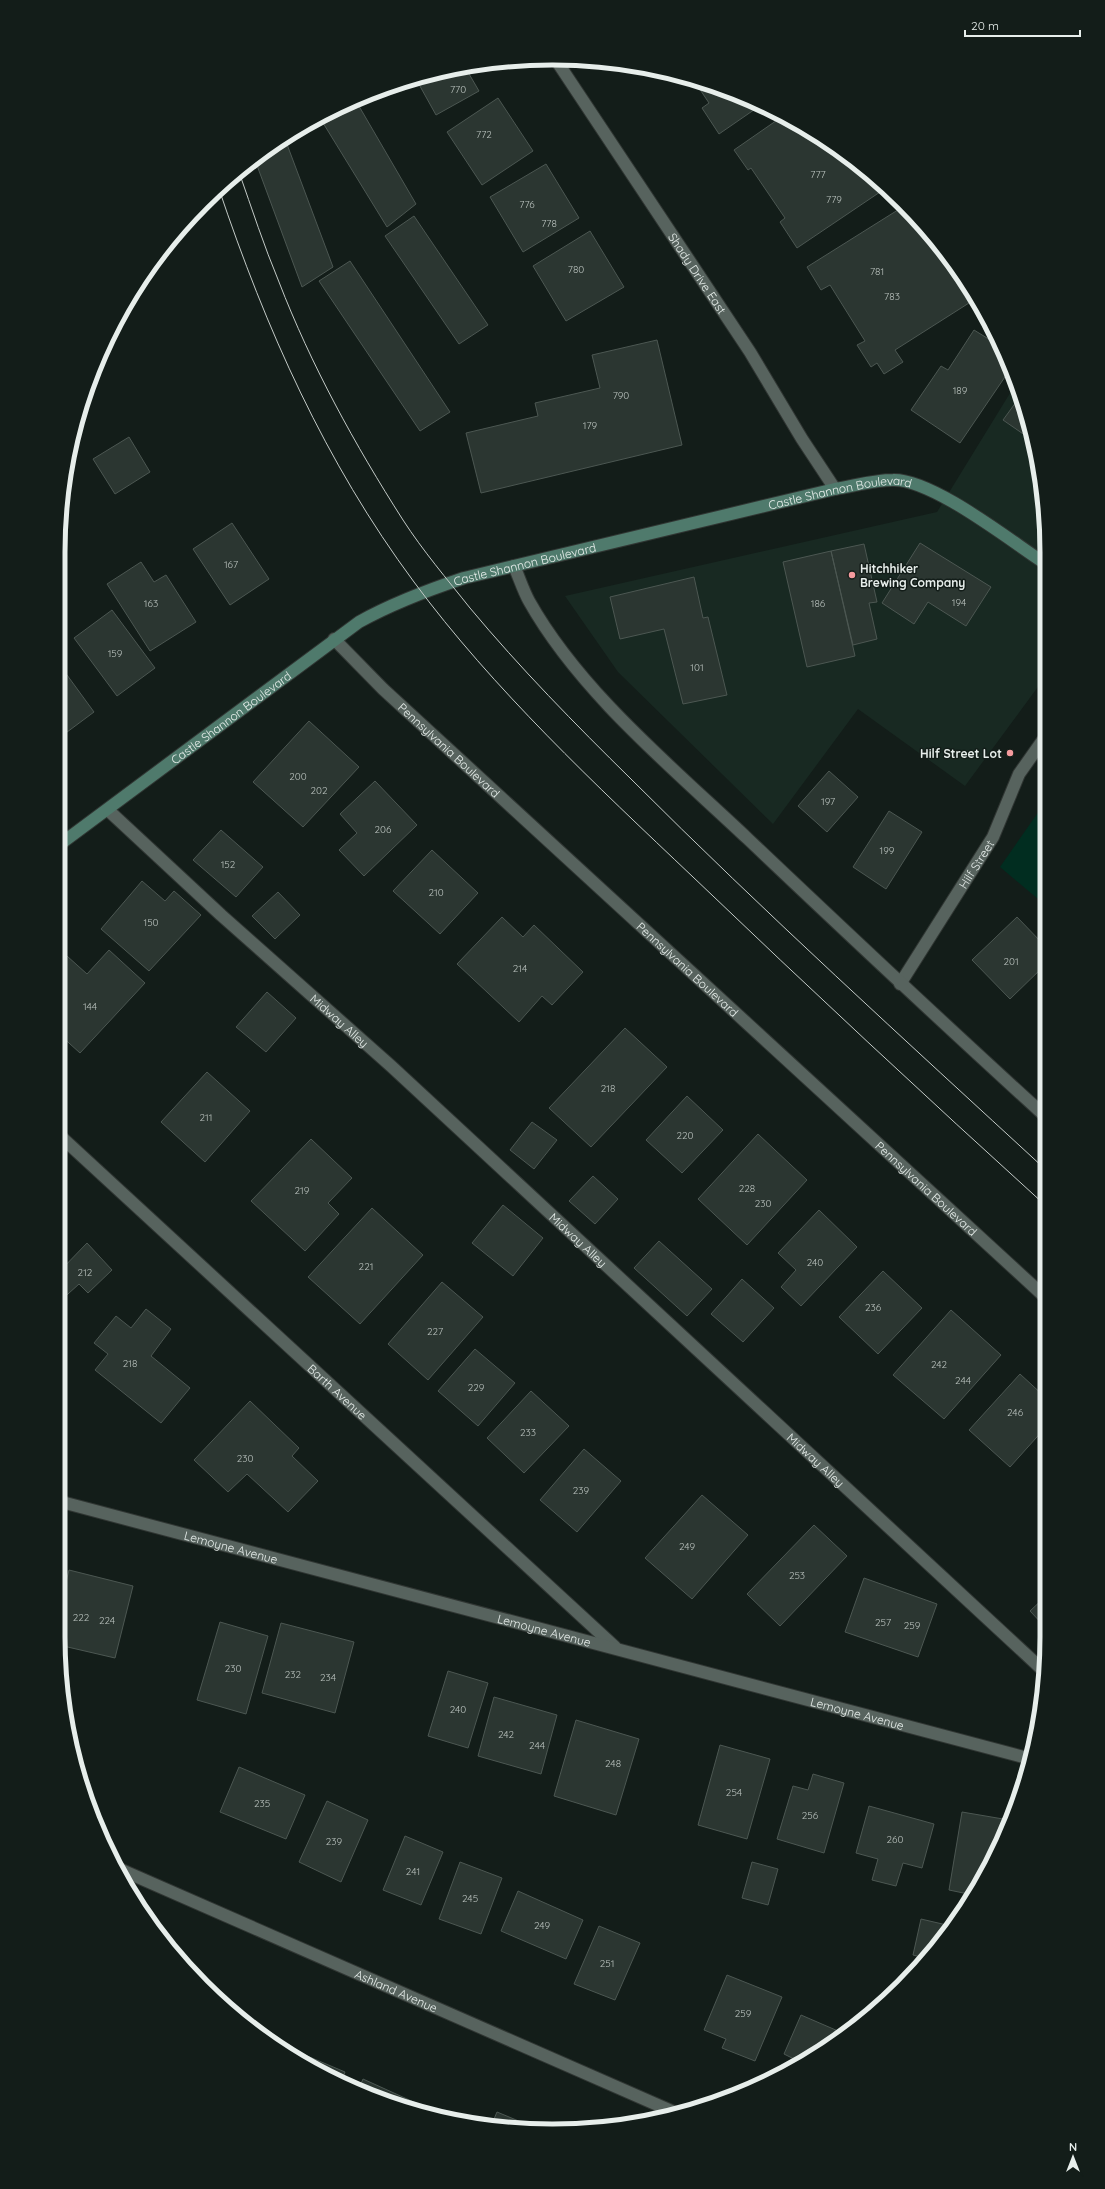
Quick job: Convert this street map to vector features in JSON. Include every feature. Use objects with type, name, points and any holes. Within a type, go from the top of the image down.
[{"type":"street","name":"Shady Drive East","points":[[559,65],[750,352],[802,439],[836,489]]},
{"type":"street","name":"Castle Shannon Boulevard","points":[[65,841],[108,810],[334,639],[386,607],[429,589],[489,571],[836,489],[893,480],[916,484],[939,493],[1040,560]]},
{"type":"street","points":[[514,566],[529,600],[549,632],[588,682],[644,742],[900,984],[1040,1111]]},
{"type":"street","name":"Pennsylvania Boulevard","points":[[334,639],[389,694],[1040,1292]]},
{"type":"street","name":"Hilf Street","points":[[900,984],[993,837],[1019,774],[1040,745]]},
{"type":"street","name":"Midway Alley","points":[[108,810],[221,914],[391,1066],[1039,1666]]},
{"type":"street","name":"Barth Avenue","points":[[65,1140],[616,1648]]},
{"type":"street","name":"Lemoyne Avenue","points":[[65,1503],[1024,1757]]},
{"type":"street","name":"Ashland Avenue","points":[[126,1872],[668,2110]]},
{"type":"shaded area","points":[[1012,390],[1031,457],[1036,489],[1040,552],[1040,684],[965,786],[858,709],[773,824],[618,672],[565,596],[937,512]]},
{"type":"green space","points":[[1040,810],[1040,901],[1000,867]]},
{"type":"building","points":[[468,72],[479,91],[436,115],[419,84]]},
{"type":"building","points":[[699,88],[755,109],[719,134],[702,108],[709,103]]},
{"type":"building","points":[[498,98],[533,151],[482,185],[447,132]]},
{"type":"building","points":[[359,105],[416,204],[387,227],[323,123]]},
{"type":"building","points":[[777,120],[823,147],[880,192],[797,248],[780,222],[785,218],[751,168],[748,170],[734,150]]},
{"type":"building","points":[[287,144],[333,267],[302,287],[257,165]]},
{"type":"building","points":[[546,164],[579,218],[523,252],[490,197]]},
{"type":"building","points":[[899,210],[919,231],[939,256],[969,303],[895,350],[903,362],[884,374],[877,363],[871,367],[857,345],[865,341],[830,285],[821,290],[807,267]]},
{"type":"building","points":[[414,216],[488,325],[459,344],[385,236]]},
{"type":"building","points":[[590,231],[624,287],[566,321],[533,266]]},
{"type":"building","points":[[350,261],[450,412],[420,431],[319,281]]},
{"type":"building","points":[[974,330],[992,341],[1006,375],[960,443],[911,410],[941,366],[948,370]]},
{"type":"building","points":[[657,340],[682,445],[481,493],[466,433],[538,416],[535,403],[600,388],[592,355]]},
{"type":"building","points":[[1016,402],[1025,436],[1003,420]]},
{"type":"building","points":[[129,437],[150,472],[115,494],[93,459]]},
{"type":"building","points":[[232,523],[269,579],[230,605],[193,549]]},
{"type":"building","points":[[920,543],[991,587],[966,626],[928,602],[914,624],[882,603]]},
{"type":"building","points":[[864,544],[877,602],[869,603],[877,639],[853,645],[831,551]]},
{"type":"building","points":[[831,551],[855,656],[807,667],[783,562]]},
{"type":"building","points":[[141,562],[154,582],[166,575],[196,622],[150,651],[107,584]]},
{"type":"building","points":[[694,577],[703,618],[708,617],[727,695],[683,704],[664,629],[620,639],[610,597]]},
{"type":"building","points":[[112,610],[155,668],[117,696],[74,638]]},
{"type":"building","points":[[65,672],[94,712],[65,734]]},
{"type":"building","points":[[309,721],[359,767],[303,827],[253,782]]},
{"type":"building","points":[[829,771],[858,797],[827,832],[798,806]]},
{"type":"building","points":[[375,781],[417,825],[364,876],[339,850],[357,833],[340,814]]},
{"type":"building","points":[[889,811],[922,832],[886,889],[853,867]]},
{"type":"building","points":[[221,830],[263,867],[236,897],[193,860]]},
{"type":"building","points":[[432,850],[478,893],[440,934],[393,891]]},
{"type":"building","points":[[142,881],[165,901],[174,891],[201,915],[149,971],[101,929]]},
{"type":"building","points":[[278,892],[300,915],[275,939],[252,916]]},
{"type":"building","points":[[502,917],[523,937],[534,925],[583,972],[552,1005],[542,996],[519,1022],[457,964]]},
{"type":"building","points":[[1017,917],[1040,941],[1040,970],[1010,999],[972,960]]},
{"type":"building","points":[[109,950],[145,983],[80,1053],[65,1039],[65,958],[67,956],[87,974]]},
{"type":"building","points":[[267,992],[296,1018],[266,1052],[236,1027]]},
{"type":"building","points":[[625,1028],[667,1067],[591,1147],[549,1108]]},
{"type":"building","points":[[207,1072],[250,1111],[205,1162],[161,1122]]},
{"type":"building","points":[[687,1096],[723,1130],[682,1173],[646,1140]]},
{"type":"building","points":[[532,1122],[557,1140],[534,1169],[510,1150]]},
{"type":"building","points":[[758,1134],[807,1180],[747,1245],[698,1199]]},
{"type":"building","points":[[311,1139],[352,1178],[328,1203],[339,1214],[305,1251],[251,1201]]},
{"type":"building","points":[[593,1176],[618,1199],[595,1224],[569,1201]]},
{"type":"building","points":[[503,1205],[543,1238],[513,1276],[472,1243]]},
{"type":"building","points":[[372,1208],[423,1255],[360,1324],[308,1277]]},
{"type":"building","points":[[819,1210],[857,1247],[801,1306],[781,1287],[796,1270],[778,1253]]},
{"type":"building","points":[[659,1241],[712,1289],[687,1316],[634,1268]]},
{"type":"building","points":[[87,1243],[112,1270],[88,1293],[79,1284],[65,1297],[65,1266]]},
{"type":"building","points":[[883,1271],[922,1308],[878,1354],[839,1317]]},
{"type":"building","points":[[742,1279],[774,1308],[743,1342],[711,1314]]},
{"type":"building","points":[[442,1282],[483,1317],[428,1380],[388,1344]]},
{"type":"building","points":[[146,1309],[171,1329],[151,1356],[190,1388],[161,1423],[95,1370],[108,1354],[94,1343],[116,1316],[131,1328]]},
{"type":"building","points":[[951,1310],[1001,1355],[944,1419],[893,1375]]},
{"type":"building","points":[[475,1349],[515,1383],[478,1426],[438,1391]]},
{"type":"building","points":[[1020,1374],[1040,1392],[1040,1434],[1010,1467],[969,1430]]},
{"type":"building","points":[[531,1391],[569,1426],[524,1473],[487,1438]]},
{"type":"building","points":[[250,1401],[299,1448],[292,1456],[318,1481],[288,1512],[247,1474],[228,1492],[194,1460]]},
{"type":"building","points":[[584,1449],[621,1481],[577,1532],[540,1500]]},
{"type":"building","points":[[702,1495],[748,1535],[692,1599],[645,1558]]},
{"type":"building","points":[[814,1525],[847,1556],[780,1626],[747,1594]]},
{"type":"building","points":[[69,1570],[133,1586],[115,1658],[65,1646],[65,1586]]},
{"type":"building","points":[[864,1578],[937,1604],[918,1657],[845,1632]]},
{"type":"building","points":[[1040,1602],[1040,1622],[1030,1611]]},
{"type":"building","points":[[220,1622],[268,1636],[246,1714],[197,1700]]},
{"type":"building","points":[[281,1623],[354,1642],[335,1713],[262,1693]]},
{"type":"building","points":[[448,1671],[488,1683],[468,1748],[428,1736]]},
{"type":"building","points":[[494,1697],[557,1715],[541,1774],[478,1756]]},
{"type":"building","points":[[576,1720],[639,1739],[616,1815],[554,1796]]},
{"type":"building","points":[[720,1745],[770,1759],[747,1839],[698,1825]]},
{"type":"building","points":[[239,1767],[305,1795],[286,1839],[220,1812]]},
{"type":"building","points":[[813,1774],[844,1783],[824,1853],[777,1839],[793,1786],[808,1790]]},
{"type":"building","points":[[327,1801],[368,1820],[341,1882],[299,1862]]},
{"type":"building","points":[[869,1806],[934,1824],[922,1868],[903,1863],[896,1886],[872,1880],[878,1859],[856,1853]]},
{"type":"building","points":[[962,1812],[1004,1819],[990,1852],[966,1894],[949,1890]]},
{"type":"building","points":[[405,1836],[443,1852],[421,1905],[383,1890]]},
{"type":"building","points":[[460,1862],[502,1878],[481,1934],[439,1919]]},
{"type":"building","points":[[752,1862],[778,1869],[768,1905],[742,1898]]},
{"type":"building","points":[[518,1891],[583,1920],[566,1959],[501,1931]]},
{"type":"building","points":[[921,1919],[945,1925],[920,1957],[913,1955]]},
{"type":"building","points":[[599,1926],[640,1943],[615,2000],[574,1984]]},
{"type":"building","points":[[727,1975],[782,1997],[755,2061],[722,2048],[726,2039],[704,2030]]},
{"type":"building","points":[[801,2015],[838,2031],[795,2060],[784,2054]]},
{"type":"building","points":[[298,2052],[345,2072],[343,2077]]},
{"type":"building","points":[[363,2079],[422,2106],[396,2098],[361,2085]]},
{"type":"building","points":[[497,2112],[524,2123],[521,2123],[493,2120]]},
{"type":"tram line","points":[[241,178],[268,255],[292,313],[305,344],[335,404],[351,434],[403,520],[427,554],[470,608],[508,652],[589,738],[682,829],[836,976],[1040,1164]]},
{"type":"tram line","points":[[221,195],[257,293],[278,343],[326,442],[353,490],[382,536],[414,582],[445,622],[511,698],[620,807],[824,1001],[1040,1200]]},
{"type":"place","name":"Hitchhiker Brewing Company","points":[[852,575]]},
{"type":"place","name":"Hilf Street Lot","points":[[1010,753]]}]
